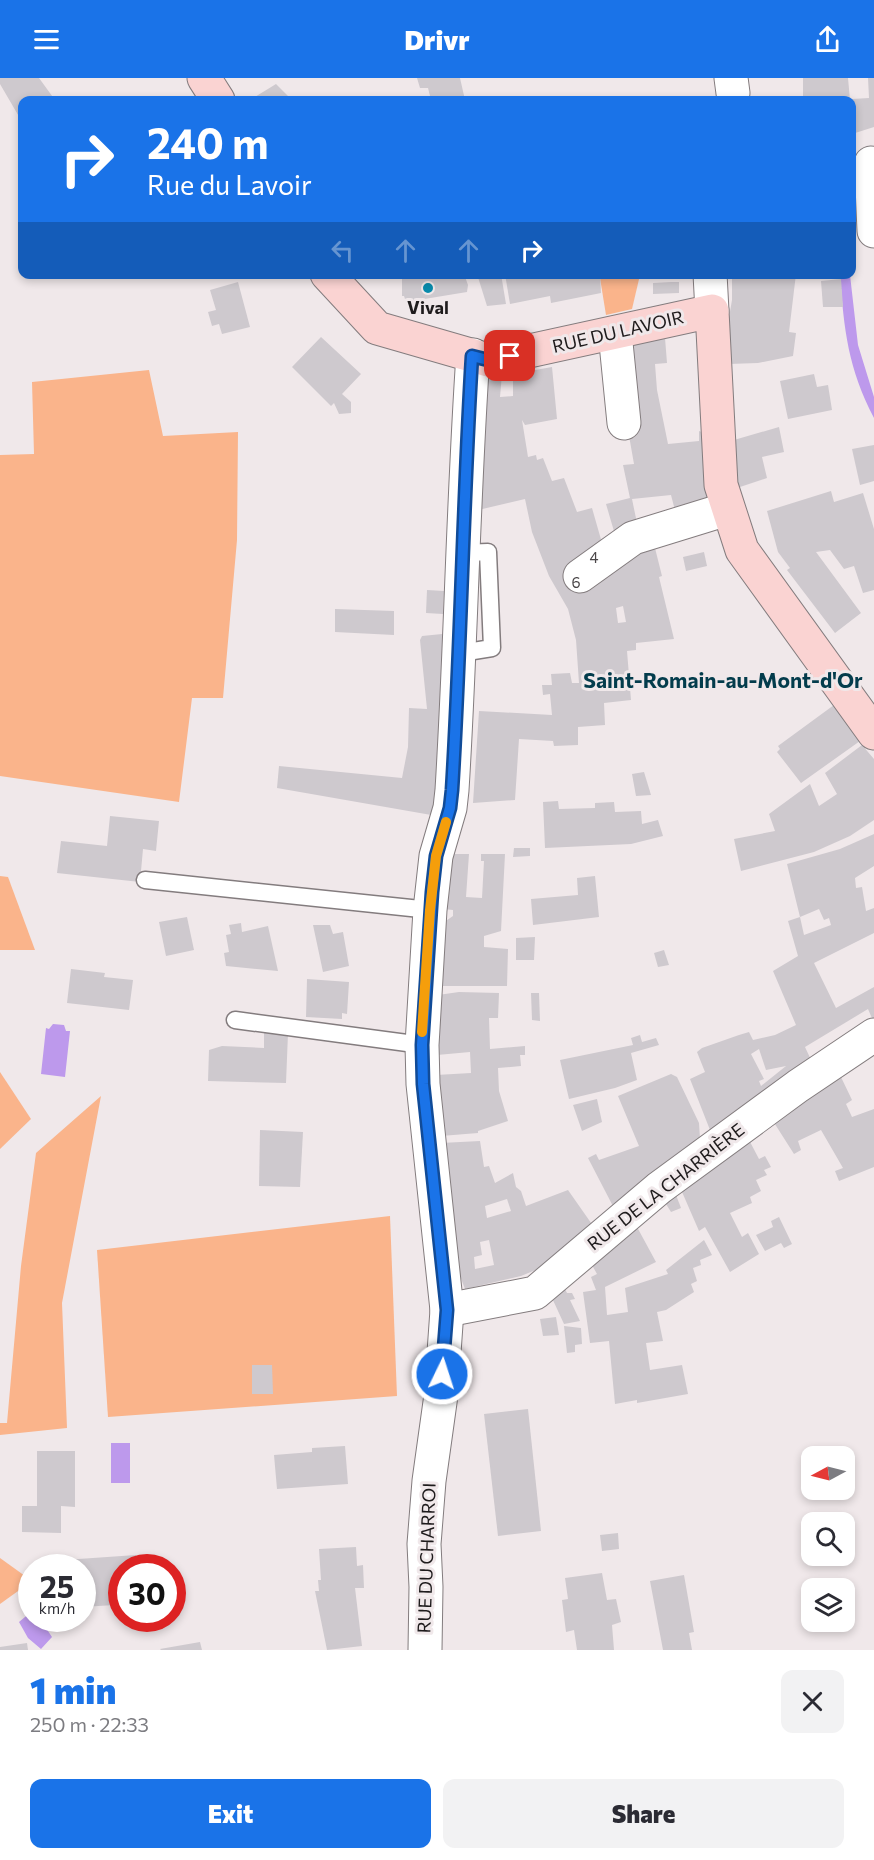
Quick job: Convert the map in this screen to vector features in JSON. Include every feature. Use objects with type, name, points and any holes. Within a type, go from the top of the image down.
[{"type":"main road","points":[[204,78],[215,96]]},
{"type":"main road","points":[[332,279],[377,328],[480,358]]},
{"type":"main road","points":[[712,311],[721,485],[742,549],[874,733]]},
{"type":"main road","name":"RUE DU LAVOIR","points":[[480,358],[615,333],[712,311]]},
{"type":"street","points":[[866,161],[874,231]]},
{"type":"street","points":[[710,279],[712,311]]},
{"type":"street","points":[[615,333],[624,423]]},
{"type":"street","name":"RUE DU CHARROI","points":[[424,1650],[426,1587],[424,1545],[429,1481],[441,1395],[447,1310],[423,1084],[422,1045],[430,910],[436,856],[450,808],[460,653],[463,488],[480,358]]},
{"type":"street","points":[[580,576],[633,538],[727,509]]},
{"type":"street","name":"RUE DE LA CHARRIÈRE","points":[[447,1310],[535,1293],[659,1188],[807,1079],[874,1035]]},
{"type":"lane","points":[[145,880],[430,910]]},
{"type":"lane","points":[[235,1020],[422,1045]]},
{"type":"shaded area","points":[[600,279],[639,279],[632,309],[606,315]]},
{"type":"shaded area","points":[[840,279],[850,279],[858,345],[874,397],[874,418],[858,382],[843,314]]},
{"type":"shaded area","points":[[149,370],[163,436],[238,432],[237,540],[223,698],[192,698],[179,802],[0,776],[0,455],[34,454],[32,382]]},
{"type":"shaded area","points":[[0,876],[8,877],[35,950],[0,950]]},
{"type":"shaded area","points":[[53,1024],[64,1025],[66,1031],[70,1031],[65,1077],[41,1074],[46,1028],[49,1029]]},
{"type":"shaded area","points":[[0,1072],[31,1119],[0,1149]]},
{"type":"shaded area","points":[[101,1096],[62,1303],[67,1428],[0,1435],[0,1423],[7,1423],[21,1266],[36,1153]]},
{"type":"shaded area","points":[[390,1216],[397,1396],[108,1417],[97,1250]]},
{"type":"shaded area","points":[[111,1443],[130,1443],[130,1483],[111,1483]]},
{"type":"shaded area","points":[[0,1558],[18,1571],[18,1591],[0,1604]]},
{"type":"shaded area","points":[[25,1632],[49,1632],[52,1637],[41,1649]]},
{"type":"building","points":[[0,78],[39,78],[52,96],[18,96],[18,115],[0,84]]},
{"type":"building","points":[[417,78],[460,78],[464,96],[430,96],[428,88],[420,88]]},
{"type":"building","points":[[803,78],[848,78],[850,96],[803,96]]},
{"type":"building","points":[[868,78],[874,78],[874,127],[856,133],[856,99],[869,98]]},
{"type":"building","points":[[276,84],[288,96],[256,96]]},
{"type":"building","points":[[402,279],[466,279],[468,285],[467,292],[406,302],[402,296]]},
{"type":"building","points":[[479,279],[502,279],[506,304],[487,306]]},
{"type":"building","points":[[506,279],[600,279],[601,293],[551,303],[550,296],[510,304]]},
{"type":"building","points":[[732,279],[795,279],[789,332],[796,333],[793,356],[758,363],[729,364],[727,329],[732,300]]},
{"type":"building","points":[[841,279],[843,307],[823,307],[821,281]]},
{"type":"building","points":[[238,282],[250,327],[222,334],[219,324],[212,326],[208,312],[216,310],[210,290]]},
{"type":"building","points":[[679,282],[679,293],[653,294],[653,283]]},
{"type":"building","points":[[321,337],[361,374],[342,394],[351,402],[351,413],[339,414],[334,403],[331,406],[292,367]]},
{"type":"building","points":[[665,338],[667,363],[655,364],[657,390],[668,444],[699,441],[699,431],[709,435],[711,506],[677,518],[671,495],[632,499],[638,528],[616,538],[606,504],[630,498],[623,465],[634,464],[628,430],[624,346]]},
{"type":"building","points":[[552,367],[557,419],[525,425],[522,420],[528,457],[536,455],[537,460],[543,458],[552,481],[564,478],[577,512],[592,508],[604,550],[653,540],[662,576],[659,577],[674,639],[636,643],[636,650],[627,651],[631,700],[604,703],[605,725],[578,727],[578,745],[554,746],[553,741],[519,739],[515,800],[473,803],[479,711],[552,715],[550,694],[543,695],[542,685],[552,685],[551,674],[570,673],[572,683],[579,683],[576,640],[568,609],[549,576],[532,532],[525,499],[474,511],[487,374],[502,374],[500,397],[513,396],[513,374]],"holes":[[[623,606],[626,622],[618,623],[616,608]]]},
{"type":"building","points":[[814,374],[817,387],[828,385],[832,410],[788,419],[780,381]]},
{"type":"building","points":[[779,427],[784,452],[762,457],[767,478],[737,488],[734,440]]},
{"type":"building","points":[[874,445],[874,481],[860,485],[852,449]]},
{"type":"building","points":[[831,491],[834,502],[863,493],[874,529],[874,590],[863,593],[854,566],[844,569],[830,550],[816,552],[861,613],[835,633],[787,570],[790,568],[778,552],[767,511]]},
{"type":"building","points":[[704,552],[707,566],[686,571],[683,557]]},
{"type":"building","points":[[427,590],[444,591],[443,614],[426,613]]},
{"type":"building","points":[[335,609],[394,611],[394,635],[335,632]]},
{"type":"building","points":[[442,634],[451,644],[437,816],[277,788],[279,766],[402,778],[408,747],[409,708],[427,709],[420,640],[422,636]]},
{"type":"building","points":[[834,705],[860,741],[801,783],[777,752],[780,749],[778,746]]},
{"type":"building","points":[[862,745],[874,759],[874,820],[850,836],[814,852],[741,871],[734,839],[775,831],[769,814],[810,784],[819,806],[837,794],[825,773]]},
{"type":"building","points":[[644,772],[651,795],[636,796],[632,774]]},
{"type":"building","points":[[558,801],[559,809],[595,808],[595,803],[614,802],[615,812],[641,811],[642,824],[658,820],[663,836],[631,844],[545,848],[543,802]]},
{"type":"building","points":[[110,816],[159,821],[156,851],[143,849],[140,882],[57,873],[61,841],[107,846]]},
{"type":"building","points":[[874,834],[874,866],[855,878],[856,888],[862,887],[866,911],[874,908],[874,933],[814,963],[836,1008],[874,987],[874,1023],[868,1009],[805,1047],[812,1062],[710,1130],[690,1079],[705,1072],[697,1052],[702,1048],[749,1032],[753,1040],[775,1035],[796,1025],[773,971],[798,956],[788,921],[800,917],[787,864],[840,849]],"holes":[[[819,909],[824,920],[829,918],[831,925],[804,935],[800,917]],[[759,1049],[766,1070],[786,1066],[761,1086],[759,1081],[764,1079],[751,1054]]]},
{"type":"building","points":[[514,848],[530,848],[530,856],[513,857]]},
{"type":"building","points":[[452,854],[469,854],[466,897],[482,898],[484,861],[481,861],[481,854],[505,854],[501,931],[484,936],[484,947],[508,949],[507,986],[438,986],[440,925],[453,916],[453,910],[443,909]]},
{"type":"building","points":[[595,876],[599,917],[533,925],[531,899],[578,895],[577,878]]},
{"type":"building","points":[[187,917],[194,950],[166,956],[159,922]]},
{"type":"building","points":[[241,923],[242,932],[268,926],[278,971],[226,966],[224,953],[229,952],[226,935],[231,934],[229,925]]},
{"type":"building","points":[[313,925],[330,925],[333,934],[343,932],[349,966],[323,972]]},
{"type":"building","points":[[535,937],[534,960],[516,960],[516,938]]},
{"type":"building","points":[[664,950],[669,965],[658,967],[654,953]]},
{"type":"building","points":[[71,969],[105,973],[104,977],[133,980],[129,1010],[67,1003]]},
{"type":"building","points":[[307,979],[349,982],[347,1014],[342,1013],[342,1019],[306,1017]]},
{"type":"building","points":[[459,992],[499,993],[498,1018],[489,1018],[490,1049],[525,1046],[525,1055],[520,1055],[521,1066],[498,1068],[499,1091],[508,1121],[478,1131],[478,1133],[441,1136],[436,1075],[471,1073],[470,1052],[437,1055],[438,995]]},
{"type":"building","points":[[531,993],[539,993],[540,1021],[532,1020]]},
{"type":"building","points":[[264,1032],[288,1033],[286,1083],[208,1081],[209,1050],[222,1046],[264,1048]]},
{"type":"building","points":[[640,1035],[642,1042],[656,1038],[659,1045],[631,1053],[637,1080],[569,1099],[560,1060],[633,1045],[631,1038]]},
{"type":"building","points":[[671,1074],[677,1077],[699,1123],[700,1139],[680,1156],[679,1152],[655,1170],[659,1176],[616,1212],[588,1158],[596,1154],[599,1160],[639,1146],[618,1096]]},
{"type":"building","points":[[840,1075],[852,1100],[846,1104],[852,1117],[874,1109],[874,1167],[839,1181],[835,1171],[843,1168],[821,1130],[798,1141],[801,1150],[794,1154],[773,1121]]},
{"type":"building","points":[[597,1099],[602,1122],[582,1131],[573,1105]]},
{"type":"building","points":[[260,1130],[303,1132],[300,1187],[259,1186]]},
{"type":"building","points":[[748,1138],[759,1159],[765,1156],[771,1167],[764,1170],[767,1175],[756,1180],[761,1191],[750,1197],[752,1203],[730,1213],[742,1237],[748,1233],[759,1254],[730,1272],[705,1227],[699,1231],[679,1185]]},
{"type":"building","points":[[480,1141],[484,1167],[489,1166],[495,1183],[513,1173],[516,1187],[521,1191],[526,1206],[568,1190],[596,1230],[565,1258],[521,1276],[465,1289],[459,1273],[441,1143]],"holes":[[[507,1199],[511,1211],[487,1218],[485,1206]],[[489,1240],[494,1265],[475,1269],[474,1257],[482,1255],[480,1242]]]},
{"type":"building","points":[[673,1187],[681,1208],[671,1212],[661,1196]]},
{"type":"building","points":[[779,1217],[792,1244],[784,1248],[781,1243],[765,1251],[756,1235],[773,1227],[771,1221]]},
{"type":"building","points":[[637,1227],[656,1262],[605,1287],[607,1315],[628,1312],[625,1288],[668,1274],[666,1270],[704,1240],[712,1255],[700,1260],[701,1265],[693,1268],[697,1281],[691,1284],[694,1292],[666,1310],[657,1312],[663,1341],[646,1343],[650,1370],[682,1365],[688,1394],[637,1403],[637,1400],[615,1404],[609,1341],[590,1343],[583,1292],[596,1290],[591,1277],[597,1274],[592,1265]]},
{"type":"building","points":[[564,1287],[567,1293],[572,1293],[575,1299],[570,1300],[580,1321],[564,1324],[552,1298]]},
{"type":"building","points":[[556,1317],[559,1335],[543,1336],[540,1319]]},
{"type":"building","points":[[564,1326],[581,1328],[582,1344],[575,1345],[575,1352],[567,1353]]},
{"type":"building","points":[[252,1365],[272,1365],[273,1394],[252,1394]]},
{"type":"building","points":[[528,1409],[541,1531],[498,1536],[484,1414]]},
{"type":"building","points":[[345,1446],[348,1484],[277,1489],[274,1455],[312,1452],[312,1448]]},
{"type":"building","points":[[37,1451],[75,1451],[75,1507],[61,1506],[61,1533],[22,1532],[22,1506],[37,1506]]},
{"type":"building","points":[[618,1533],[619,1549],[602,1551],[600,1535]]},
{"type":"building","points":[[356,1547],[357,1566],[363,1565],[364,1588],[355,1588],[362,1646],[327,1650],[315,1591],[319,1591],[318,1580],[321,1580],[319,1549]]},
{"type":"building","points":[[108,1557],[108,1605],[96,1606],[96,1558]]},
{"type":"building","points":[[602,1573],[607,1600],[616,1599],[621,1622],[612,1625],[614,1650],[577,1650],[574,1630],[566,1632],[562,1600],[568,1599],[565,1578]]},
{"type":"building","points":[[684,1575],[694,1632],[689,1633],[692,1650],[663,1650],[650,1581]]},
{"type":"building","points":[[200,1642],[202,1650],[160,1649]]},
{"type":"building","points":[[27,1643],[28,1650],[0,1650],[0,1647]]},
{"type":"slow traffic","points":[[422,1032],[436,856],[446,822]]},
{"type":"place","name":"Vival","points":[[428,288]]},
{"type":"district","name":"Saint-Romain-au-Mont-d'Or","points":[[723,681]]},
{"type":"route","points":[[442,1374],[447,1310],[423,1084],[423,1000],[436,856],[450,808],[452,790],[460,653],[463,488],[472,356],[488,360],[510,356]]}]
